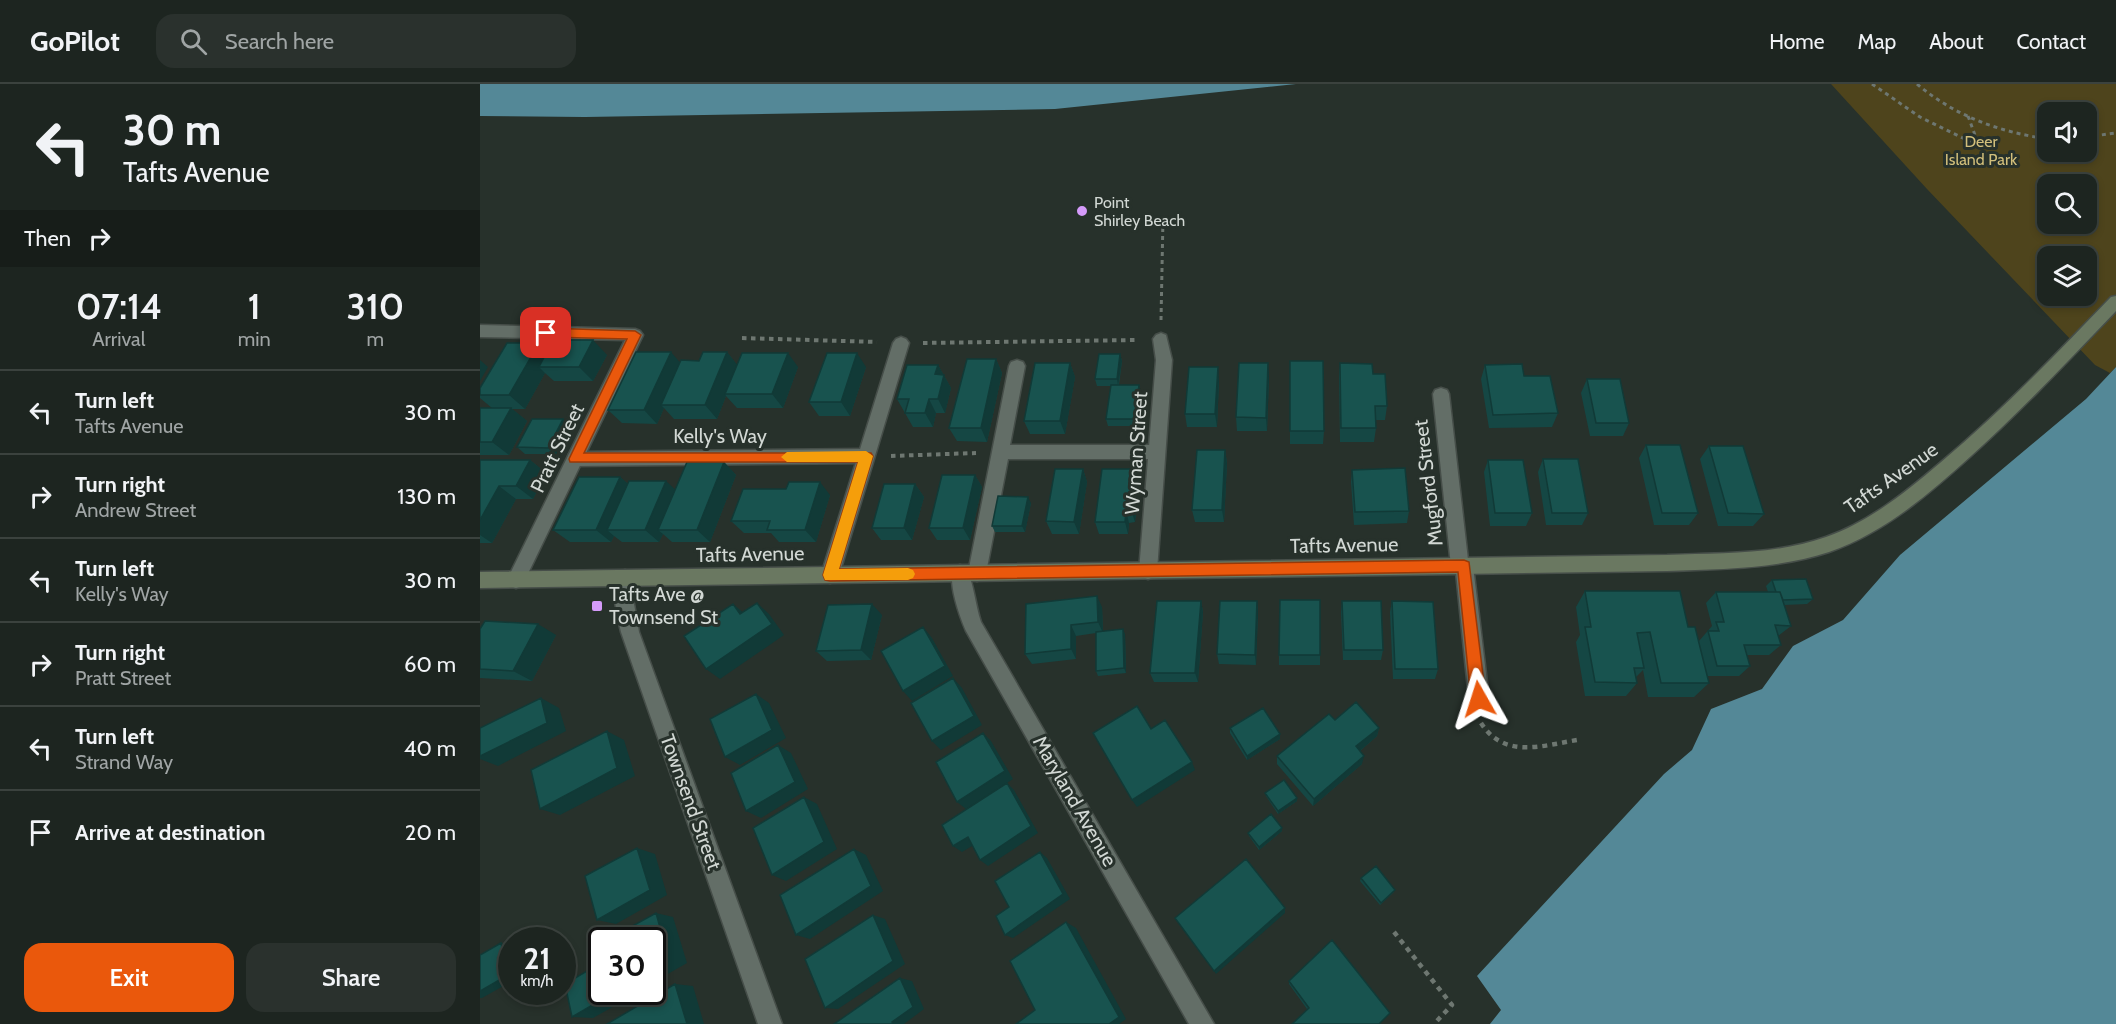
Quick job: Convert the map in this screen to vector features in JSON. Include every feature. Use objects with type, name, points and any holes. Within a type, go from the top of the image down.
[{"type":"main road","name":"Tafts Avenue","points":[[480,580],[1462,566],[1714,561],[1773,556],[1830,543],[1886,513],[1936,476],[2009,410],[2116,301]]},
{"type":"street","name":"Pratt Street","points":[[480,331],[635,335],[516,580]]},
{"type":"street","name":"Wyman Street","points":[[1148,571],[1164,360],[1161,339]]},
{"type":"street","points":[[830,575],[901,343]]},
{"type":"street","points":[[969,573],[1001,452],[1017,366]]},
{"type":"street","name":"Mugford Street","points":[[1441,394],[1479,699]]},
{"type":"street","points":[[1001,452],[1156,452]]},
{"type":"street","name":"Kelly's Way","points":[[575,459],[866,456]]},
{"type":"street","name":"Maryland Avenue","points":[[969,573],[965,602],[973,625],[1202,1024]]},
{"type":"street","name":"Townsend Street","points":[[625,578],[625,604],[630,632],[770,1024]]},
{"type":"path","points":[[1872,84],[1920,117],[1978,146],[1968,116]]},
{"type":"path","points":[[1917,84],[1938,100],[1968,116],[2001,129],[2037,137]]},
{"type":"path","points":[[2097,136],[2116,133]]},
{"type":"path","points":[[742,338],[901,343],[1161,339],[1163,217]]},
{"type":"path","points":[[866,456],[1001,452]]},
{"type":"path","points":[[1479,699],[1482,726],[1492,740],[1499,744],[1516,748],[1577,740]]},
{"type":"path","points":[[1394,932],[1452,1005],[1434,1024]]},
{"type":"green space","name":"Deer Island Park","points":[[1831,84],[2116,84],[2116,367],[2110,373],[2095,365],[2039,306],[2097,306],[2097,246],[2037,246],[2037,304]]},
{"type":"water","points":[[480,84],[1296,84],[1055,109],[585,117],[480,116]]},
{"type":"water","points":[[2116,367],[2116,1024],[1490,1024],[1501,1010],[1477,976],[1664,774],[1692,750],[1711,709],[1762,689],[1793,646],[1843,620],[1900,555],[2086,399]]},
{"type":"building","points":[[553,340],[593,340],[579,367],[539,367]]},
{"type":"building","points":[[507,343],[539,343],[509,395],[480,395],[480,388]]},
{"type":"building","points":[[636,352],[671,352],[644,410],[608,410]]},
{"type":"building","points":[[703,352],[727,352],[705,405],[661,405],[681,360],[699,361]]},
{"type":"building","points":[[742,353],[788,353],[772,394],[725,394]]},
{"type":"building","points":[[827,353],[857,353],[841,402],[809,402]]},
{"type":"building","points":[[1099,354],[1120,354],[1117,379],[1095,379]]},
{"type":"building","points":[[967,359],[996,359],[981,428],[949,428]]},
{"type":"building","points":[[1290,361],[1323,361],[1324,431],[1290,431]]},
{"type":"building","points":[[1035,363],[1070,363],[1060,421],[1024,421]]},
{"type":"building","points":[[1239,363],[1268,363],[1266,418],[1236,417]]},
{"type":"building","points":[[1340,363],[1372,364],[1373,374],[1385,374],[1387,406],[1375,406],[1376,428],[1341,428]]},
{"type":"building","points":[[1522,364],[1524,376],[1550,376],[1558,413],[1493,415],[1485,365]]},
{"type":"building","points":[[907,365],[938,365],[935,374],[944,375],[938,399],[929,399],[925,413],[905,413],[909,399],[897,399]]},
{"type":"building","points":[[1189,367],[1218,367],[1215,414],[1185,414]]},
{"type":"building","points":[[1587,379],[1620,379],[1629,423],[1596,423]]},
{"type":"building","points":[[1111,385],[1139,385],[1135,419],[1106,419]]},
{"type":"building","points":[[480,408],[511,408],[492,442],[480,442]]},
{"type":"building","points":[[532,419],[563,419],[548,448],[517,447]]},
{"type":"building","points":[[1646,445],[1680,445],[1698,513],[1662,513]]},
{"type":"building","points":[[1709,446],[1743,446],[1764,514],[1728,513]]},
{"type":"building","points":[[1197,450],[1225,450],[1222,510],[1192,510]]},
{"type":"building","points":[[1543,459],[1578,459],[1588,513],[1552,513]]},
{"type":"building","points":[[480,460],[530,460],[516,486],[499,486],[480,520]]},
{"type":"building","points":[[1488,460],[1523,460],[1532,513],[1495,513]]},
{"type":"building","points":[[687,462],[724,462],[697,530],[658,530]]},
{"type":"building","points":[[1405,468],[1409,511],[1355,512],[1352,470]]},
{"type":"building","points":[[1055,469],[1083,469],[1074,522],[1046,521]]},
{"type":"building","points":[[1102,469],[1131,469],[1129,483],[1134,483],[1131,510],[1126,510],[1125,522],[1095,522]]},
{"type":"building","points":[[942,475],[975,475],[963,528],[929,528]]},
{"type":"building","points":[[579,477],[620,477],[596,530],[553,530]]},
{"type":"building","points":[[629,481],[666,481],[645,530],[607,530]]},
{"type":"building","points":[[789,482],[820,482],[805,530],[767,530],[770,521],[731,521],[743,489],[786,489]]},
{"type":"building","points":[[884,484],[915,484],[904,528],[872,528]]},
{"type":"building","points":[[998,496],[1028,497],[1022,526],[992,526]]},
{"type":"building","points":[[1806,579],[1813,599],[1783,600],[1780,592],[1776,592],[1772,580]]},
{"type":"building","points":[[1585,591],[1680,591],[1688,627],[1695,627],[1709,683],[1661,683],[1650,632],[1637,633],[1644,668],[1634,668],[1637,683],[1595,682],[1585,627],[1591,627]]},
{"type":"building","points":[[1716,592],[1780,592],[1791,626],[1775,625],[1781,645],[1744,645],[1750,666],[1717,666],[1708,631],[1719,631],[1716,622],[1724,622]]},
{"type":"building","points":[[1097,596],[1098,622],[1071,625],[1071,649],[1025,654],[1026,604]]},
{"type":"building","points":[[1280,600],[1320,600],[1320,655],[1279,655]]},
{"type":"building","points":[[1157,601],[1201,601],[1195,673],[1150,673]]},
{"type":"building","points":[[1220,601],[1257,601],[1255,655],[1217,654]]},
{"type":"building","points":[[1342,601],[1381,601],[1383,650],[1344,650]]},
{"type":"building","points":[[1392,601],[1433,602],[1438,669],[1395,669]]},
{"type":"building","points":[[757,603],[772,624],[706,669],[684,636],[733,604],[740,614]]},
{"type":"building","points":[[872,604],[861,650],[816,651],[828,605]]},
{"type":"building","points":[[485,621],[538,624],[513,671],[480,669],[480,629]]},
{"type":"building","points":[[923,627],[945,666],[903,691],[881,651]]},
{"type":"building","points":[[1123,629],[1124,668],[1096,671],[1096,632]]},
{"type":"building","points":[[953,678],[974,716],[932,741],[911,703]]},
{"type":"building","points":[[756,694],[772,730],[725,757],[710,719]]},
{"type":"building","points":[[541,698],[547,723],[480,756],[480,728]]},
{"type":"building","points":[[1356,702],[1379,728],[1356,746],[1364,756],[1314,799],[1277,756],[1329,714],[1335,720]]},
{"type":"building","points":[[1137,706],[1151,729],[1165,720],[1192,762],[1132,800],[1093,733]]},
{"type":"building","points":[[1263,708],[1280,734],[1247,756],[1230,728]]},
{"type":"building","points":[[607,731],[617,768],[540,809],[531,770]]},
{"type":"building","points":[[983,733],[1005,771],[957,802],[936,762]]},
{"type":"building","points":[[778,745],[795,782],[746,811],[731,773]]},
{"type":"building","points":[[1284,780],[1297,798],[1278,811],[1265,793]]},
{"type":"building","points":[[1007,783],[1031,826],[980,860],[968,837],[953,846],[942,825]]},
{"type":"building","points":[[804,797],[824,842],[772,875],[753,828]]},
{"type":"building","points":[[1271,814],[1282,828],[1259,847],[1248,833]]},
{"type":"building","points":[[637,848],[650,890],[597,920],[585,876]]},
{"type":"building","points":[[854,849],[871,886],[796,935],[780,895]]},
{"type":"building","points":[[1040,852],[1063,894],[1005,935],[996,916],[1009,907],[995,881]]},
{"type":"building","points":[[1246,859],[1285,908],[1214,971],[1175,918]]},
{"type":"building","points":[[1376,866],[1395,890],[1381,903],[1361,878]]},
{"type":"building","points":[[656,913],[660,927],[631,927]]},
{"type":"building","points":[[873,915],[893,961],[825,1008],[805,959]]},
{"type":"building","points":[[1066,922],[1119,1017],[1109,1024],[1016,1024],[1035,1010],[1010,961]]},
{"type":"building","points":[[1332,940],[1390,1013],[1379,1024],[1292,1024],[1309,1008],[1289,981]]},
{"type":"building","points":[[498,945],[498,981],[480,991],[480,955]]},
{"type":"building","points":[[588,970],[588,1005],[593,1005],[572,1017],[569,1005],[576,1005],[576,977]]},
{"type":"building","points":[[900,978],[913,1007],[892,1022],[893,1024],[834,1024]]},
{"type":"building","points":[[675,984],[687,1024],[607,1024],[639,1005],[666,1005],[666,989]]},
{"type":"slow traffic","points":[[787,457],[866,456],[830,575],[908,574]]},
{"type":"place","name":"Point Shirley Beach","points":[[1082,211]]},
{"type":"place","name":"Tafts Ave @ Townsend St","points":[[597,606]]},
{"type":"route","points":[[546,333],[635,335],[575,459],[866,456],[830,575],[1464,566],[1479,699]]}]
